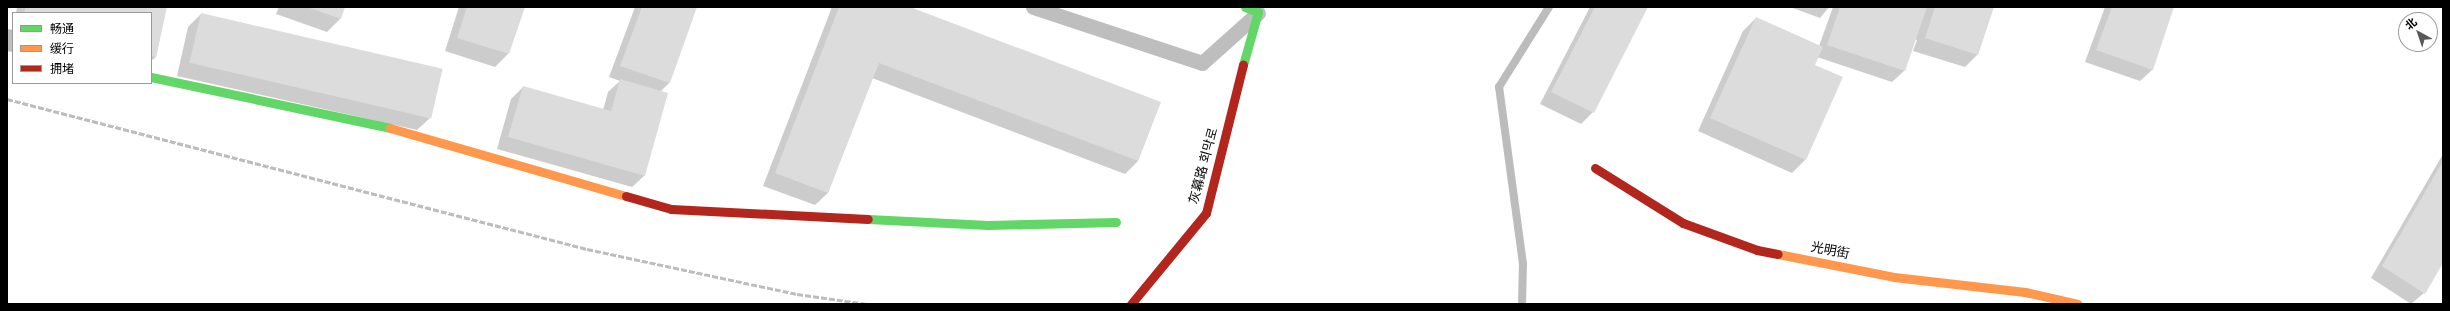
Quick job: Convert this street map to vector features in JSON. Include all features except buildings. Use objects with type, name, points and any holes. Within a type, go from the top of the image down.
[{"type":"street","name":"灰幕路 회막로","points":[[1131,304],[1190,235],[1206,213],[1246,52],[1254,9]]},
{"type":"street","points":[[152,77],[396,128],[671,209],[988,225],[1116,222]]},
{"type":"street","name":"光明街","points":[[1595,168],[1684,223],[1757,250],[1894,277],[2025,292],[2078,304]]},
{"type":"lane","points":[[1033,7],[1202,63],[1254,9]]},
{"type":"waterway","points":[[1522,304],[1523,264],[1499,87],[1549,7]]},
{"type":"railway","points":[[7,99],[587,249],[797,294],[867,304]]},
{"type":"traffic: fast","points":[[1243,65],[1258,12],[1245,7]]},
{"type":"traffic: fast","points":[[152,77],[390,128]]},
{"type":"traffic: fast","points":[[868,219],[988,225],[1116,222]]},
{"type":"traffic: slow","points":[[390,128],[626,196]]},
{"type":"traffic: slow","points":[[1778,254],[1894,277],[2025,292],[2078,304]]},
{"type":"traffic: jam","points":[[1131,304],[1206,213],[1243,65]]},
{"type":"traffic: jam","points":[[1595,168],[1683,223],[1757,250],[1778,254]]},
{"type":"traffic: jam","points":[[626,196],[671,209],[868,219]]}]
